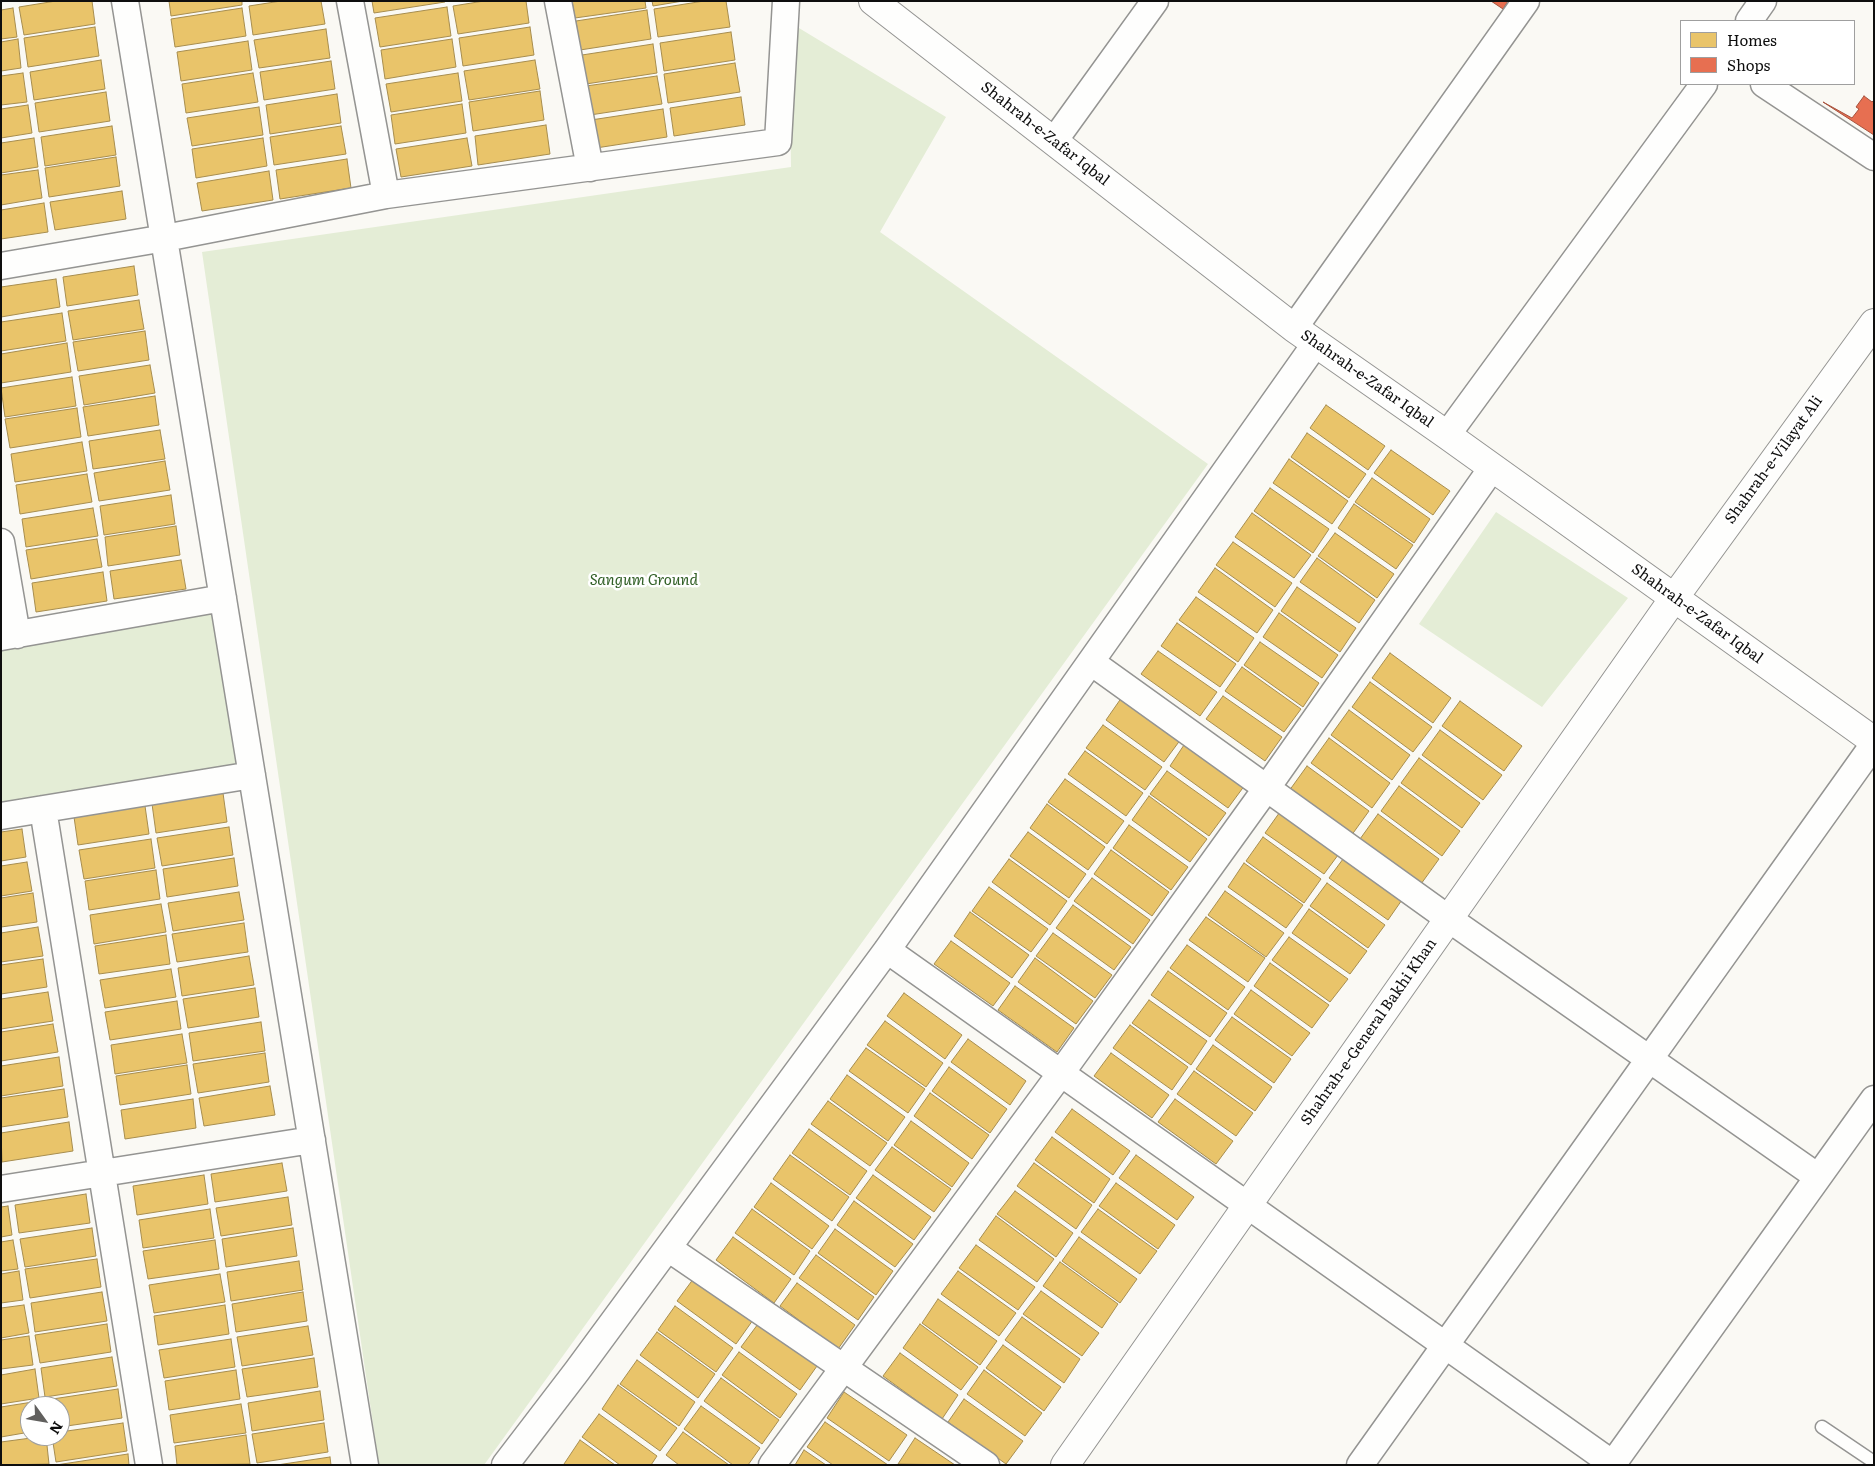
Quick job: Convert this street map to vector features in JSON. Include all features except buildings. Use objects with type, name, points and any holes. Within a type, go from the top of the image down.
[{"type":"street","points":[[125,1],[364,1465]]},
{"type":"street","points":[[350,1],[386,195]]},
{"type":"street","points":[[558,1],[590,168]]},
{"type":"street","points":[[1,266],[165,238],[386,195],[778,142],[786,1]]},
{"type":"street","name":"Shahrah-e-Zafar Iqbal","points":[[873,1],[1294,328],[1447,435],[1874,742]]},
{"type":"street","points":[[1054,141],[1154,1]]},
{"type":"street","points":[[1294,328],[1526,1]]},
{"type":"street","points":[[1750,20],[1763,1]]},
{"type":"street","points":[[1447,435],[1703,85]]},
{"type":"street","points":[[1766,85],[1874,157]]},
{"type":"street","name":"Shahrah-e-Vilayat Ali","points":[[1674,598],[1874,322]]},
{"type":"street","points":[[505,1465],[577,1371],[887,950],[1316,344]]},
{"type":"street","points":[[772,1465],[1061,1073],[1266,789],[1492,468]]},
{"type":"street","points":[[1,542],[9,636],[223,598]]},
{"type":"street","name":"Shahrah-e-General Bakhi Khan","points":[[1065,1465],[1674,598]]},
{"type":"street","points":[[1091,662],[1449,919],[1818,1177]]},
{"type":"street","points":[[1360,1465],[1874,742]]},
{"type":"street","points":[[1,816],[252,775]]},
{"type":"street","points":[[43,809],[149,1465]]},
{"type":"street","points":[[887,950],[1613,1464],[1874,1099]]},
{"type":"street","points":[[1,1189],[312,1140]]},
{"type":"street","points":[[668,1248],[986,1465]]},
{"type":"lane","points":[[1822,1427],[1874,1462]]},
{"type":"green space","name":"Sangum Ground","points":[[789,22],[946,117],[880,232],[1208,464],[484,1465],[379,1465],[202,252],[791,167]]},
{"type":"green space","points":[[1496,512],[1628,598],[1542,707],[1419,624]]},
{"type":"green space","points":[[223,598],[252,775],[1,816],[1,636]]}]
